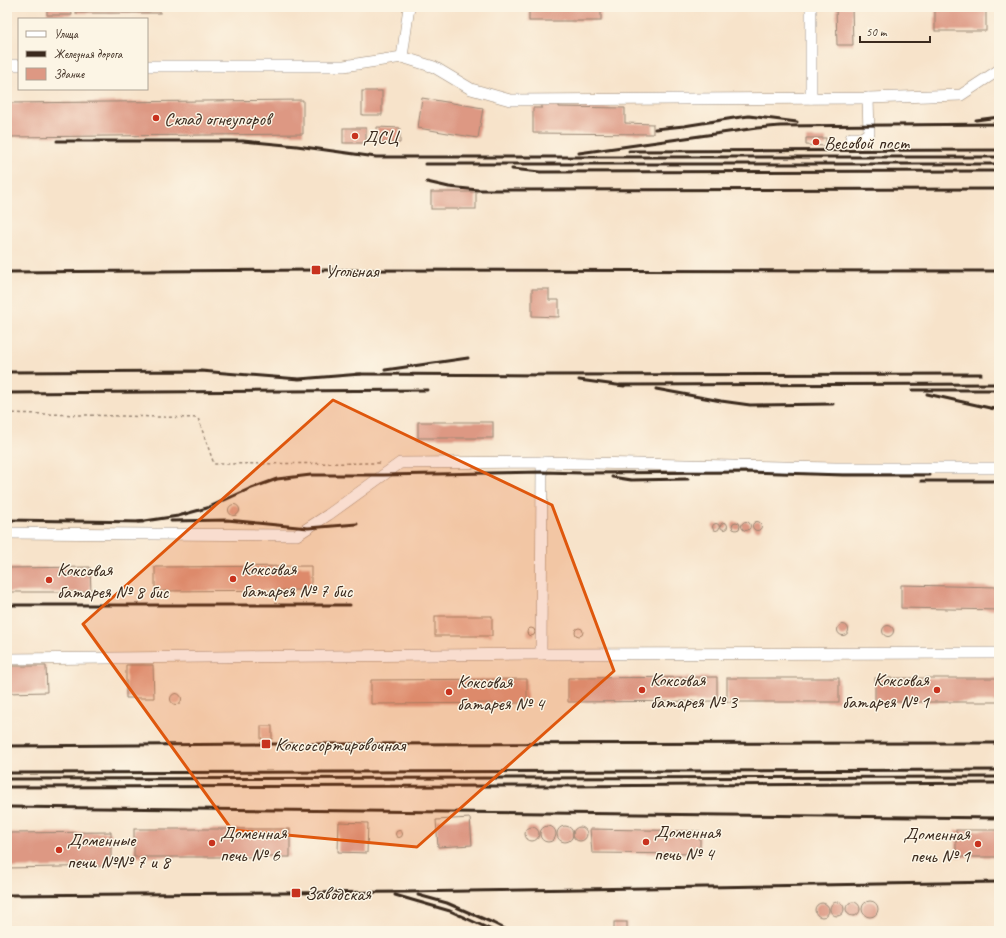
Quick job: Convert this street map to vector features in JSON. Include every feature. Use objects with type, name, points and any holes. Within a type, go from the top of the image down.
[{"type":"lane","points":[[402,57],[409,7]]},
{"type":"lane","points":[[811,7],[811,98]]},
{"type":"lane","points":[[148,66],[344,66],[402,57],[434,67],[471,89],[510,100],[868,98],[960,95],[999,70]]},
{"type":"lane","points":[[7,65],[18,66]]},
{"type":"lane","points":[[851,138],[862,138],[869,133],[868,98]]},
{"type":"lane","points":[[541,654],[542,462]]},
{"type":"lane","points":[[7,533],[297,535],[400,463],[542,462],[836,468],[999,468]]},
{"type":"lane","points":[[7,659],[541,654],[999,654]]},
{"type":"path","points":[[7,412],[198,418],[214,464],[400,463]]},
{"type":"highlighted area","points":[[333,400],[552,505],[614,671],[417,847],[232,830],[83,624]]},
{"type":"building","points":[[47,7],[71,7],[72,15],[47,15]]},
{"type":"building","points":[[76,7],[160,7],[160,13],[76,13]]},
{"type":"building","points":[[529,7],[601,7],[601,21],[529,21]]},
{"type":"building","points":[[836,7],[852,7],[853,45],[837,45]]},
{"type":"building","points":[[935,9],[986,9],[986,31],[935,31]]},
{"type":"building","points":[[362,91],[382,91],[382,115],[362,115]]},
{"type":"building","points":[[422,98],[483,108],[478,138],[418,128]]},
{"type":"building","name":"Склад огнеупоров","points":[[303,100],[303,134],[9,137],[9,103]]},
{"type":"building","points":[[542,104],[559,104],[559,107],[625,108],[625,123],[653,124],[653,134],[533,133],[533,108],[542,108]]},
{"type":"building","points":[[377,127],[400,128],[400,143],[377,143]]},
{"type":"building","name":"ДСЦ","points":[[343,128],[366,128],[366,143],[343,143]]},
{"type":"building","name":"Весовой пост","points":[[806,138],[826,138],[826,146],[806,145]]},
{"type":"building","points":[[431,192],[476,192],[476,209],[431,209]]},
{"type":"building","points":[[532,289],[549,289],[549,300],[559,300],[559,317],[532,316]]},
{"type":"building","points":[[418,422],[493,422],[493,438],[418,438]]},
{"type":"building","points":[[234,504],[238,506],[240,510],[238,514],[234,516],[230,514],[228,510],[230,506]]},
{"type":"building","points":[[746,521],[751,526],[746,531],[741,526]]},
{"type":"building","points":[[736,522],[739,523],[739,529],[736,530],[733,529],[732,526],[733,523]]},
{"type":"building","points":[[755,522],[759,522],[761,526],[759,530],[755,530],[753,528],[753,524]]},
{"type":"building","points":[[716,523],[719,524],[719,530],[716,531],[713,530],[712,527],[713,524]]},
{"type":"building","points":[[724,523],[727,526],[724,529],[721,526]]},
{"type":"building","name":"Коксовая батарея № 7 бис","points":[[311,566],[311,590],[155,591],[155,567]]},
{"type":"building","name":"Коксовая батарея № 8 бис","points":[[90,567],[91,592],[7,592],[7,568]]},
{"type":"building","points":[[901,585],[999,587],[999,610],[901,608]]},
{"type":"building","points":[[435,616],[492,616],[492,636],[435,636]]},
{"type":"building","points":[[843,624],[847,626],[849,630],[847,634],[843,636],[839,634],[837,630],[839,626]]},
{"type":"building","points":[[888,625],[892,627],[894,631],[892,635],[888,637],[884,635],[882,631],[884,627]]},
{"type":"building","points":[[529,628],[533,628],[535,632],[533,636],[529,636],[527,634],[527,630]]},
{"type":"building","points":[[577,628],[581,628],[583,632],[581,636],[577,636],[575,634],[575,630]]},
{"type":"building","points":[[126,665],[153,665],[154,698],[126,698]]},
{"type":"building","points":[[7,666],[46,666],[47,692],[7,693]]},
{"type":"building","name":"Коксовая батарея № 3","points":[[717,677],[717,701],[568,702],[568,678]]},
{"type":"building","points":[[727,678],[839,678],[839,702],[727,702]]},
{"type":"building","name":"Коксовая батарея № 1","points":[[875,678],[999,678],[999,702],[875,702]]},
{"type":"building","name":"Коксовая батарея № 4","points":[[527,679],[527,703],[371,704],[371,680]]},
{"type":"building","points":[[176,693],[180,695],[182,699],[180,703],[176,705],[172,703],[170,699],[172,695]]},
{"type":"building","points":[[261,726],[272,726],[272,739],[261,739]]},
{"type":"building","points":[[470,818],[472,845],[438,847],[436,820]]},
{"type":"building","points":[[339,822],[368,823],[367,853],[338,852]]},
{"type":"building","points":[[545,826],[551,826],[556,831],[554,840],[551,842],[545,842],[540,837],[540,831]]},
{"type":"building","points":[[565,826],[572,831],[573,834],[568,841],[565,842],[558,837],[557,834],[562,827]]},
{"type":"building","points":[[529,827],[535,827],[539,831],[539,837],[535,841],[529,841],[525,837],[525,831]]},
{"type":"building","points":[[577,827],[583,827],[587,831],[587,837],[583,841],[577,841],[573,837],[573,831]]},
{"type":"building","name":"Доменная печь № 6","points":[[134,829],[290,829],[290,857],[134,857]]},
{"type":"building","name":"Доменная печь № 4","points":[[590,829],[700,831],[700,854],[592,853]]},
{"type":"building","points":[[399,830],[402,831],[402,837],[399,838],[396,837],[395,834],[396,831]]},
{"type":"building","name":"Доменная печь № 1","points":[[956,830],[999,830],[999,857],[956,857]]},
{"type":"building","name":"Доменные печи №№ 7 и 8","points":[[111,832],[111,866],[7,868],[7,833]]},
{"type":"building","points":[[870,901],[876,903],[878,909],[876,915],[870,917],[864,915],[862,909],[864,903]]},
{"type":"building","points":[[837,902],[842,904],[844,909],[842,914],[837,916],[832,914],[830,909],[832,904]]},
{"type":"building","points":[[850,902],[856,902],[860,906],[860,912],[856,916],[850,916],[846,912],[846,906]]},
{"type":"building","points":[[822,903],[827,905],[829,910],[827,915],[822,917],[817,915],[815,910],[817,905]]},
{"type":"building","points":[[614,922],[627,922],[627,931],[614,931]]},
{"type":"building","points":[[686,928],[697,931],[676,931]]},
{"type":"railway","points":[[655,129],[749,116],[797,122]]},
{"type":"railway","points":[[976,120],[999,117]]},
{"type":"railway","points":[[579,153],[780,126],[999,124]]},
{"type":"railway","points":[[57,141],[243,141],[297,146],[376,157],[999,157]]},
{"type":"railway","points":[[629,151],[999,150]]},
{"type":"railway","points":[[425,164],[999,164]]},
{"type":"railway","points":[[512,169],[540,172],[999,171]]},
{"type":"railway","points":[[427,182],[449,187],[478,190],[999,189]]},
{"type":"railway","points":[[7,272],[316,270],[999,271]]},
{"type":"railway","points":[[385,370],[468,358]]},
{"type":"railway","points":[[7,372],[201,371],[299,379],[361,374]]},
{"type":"railway","points":[[356,374],[981,374]]},
{"type":"railway","points":[[579,380],[624,386]]},
{"type":"railway","points":[[620,385],[999,384]]},
{"type":"railway","points":[[656,389],[750,405],[833,404]]},
{"type":"railway","points":[[7,393],[427,390]]},
{"type":"railway","points":[[912,390],[999,390]]},
{"type":"railway","points":[[927,394],[999,410]]},
{"type":"railway","points":[[138,522],[178,516],[207,508],[249,489],[277,479],[311,475],[542,472],[748,472],[843,475],[929,475]]},
{"type":"railway","points":[[612,477],[631,480],[688,479]]},
{"type":"railway","points":[[921,481],[999,481]]},
{"type":"railway","points":[[7,520],[143,522]]},
{"type":"railway","points":[[171,521],[227,520],[308,528],[357,524]]},
{"type":"railway","points":[[7,605],[350,605]]},
{"type":"railway","points":[[7,746],[266,744],[999,743]]},
{"type":"railway","points":[[7,773],[999,770]]},
{"type":"railway","points":[[7,779],[999,777]]},
{"type":"railway","points":[[7,787],[569,786],[999,783]]},
{"type":"railway","points":[[7,807],[999,818]]},
{"type":"railway","points":[[7,895],[406,892],[999,882]]},
{"type":"railway","points":[[395,895],[450,911],[494,931]]},
{"type":"railway","points":[[418,895],[447,903],[509,931]]},
{"type":"place","name":"Склад огнеупоров","points":[[156,118]]},
{"type":"place","name":"ДСЦ","points":[[355,136]]},
{"type":"place","name":"Весовой пост","points":[[816,142]]},
{"type":"place","name":"Угольная","points":[[316,270]]},
{"type":"place","name":"Коксовая батарея № 7 бис","points":[[233,579]]},
{"type":"place","name":"Коксовая батарея № 8 бис","points":[[49,580]]},
{"type":"place","name":"Коксовая батарея № 3","points":[[642,690]]},
{"type":"place","name":"Коксовая батарея № 1","points":[[937,690]]},
{"type":"place","name":"Коксовая батарея № 4","points":[[449,692]]},
{"type":"place","name":"Коксосортировочная","points":[[266,744]]},
{"type":"place","name":"Доменная печь № 4","points":[[646,842]]},
{"type":"place","name":"Доменная печь № 6","points":[[212,843]]},
{"type":"place","name":"Доменная печь № 1","points":[[978,844]]},
{"type":"place","name":"Доменные печи №№ 7 и 8","points":[[59,850]]},
{"type":"place","name":"Заводская","points":[[296,893]]}]
